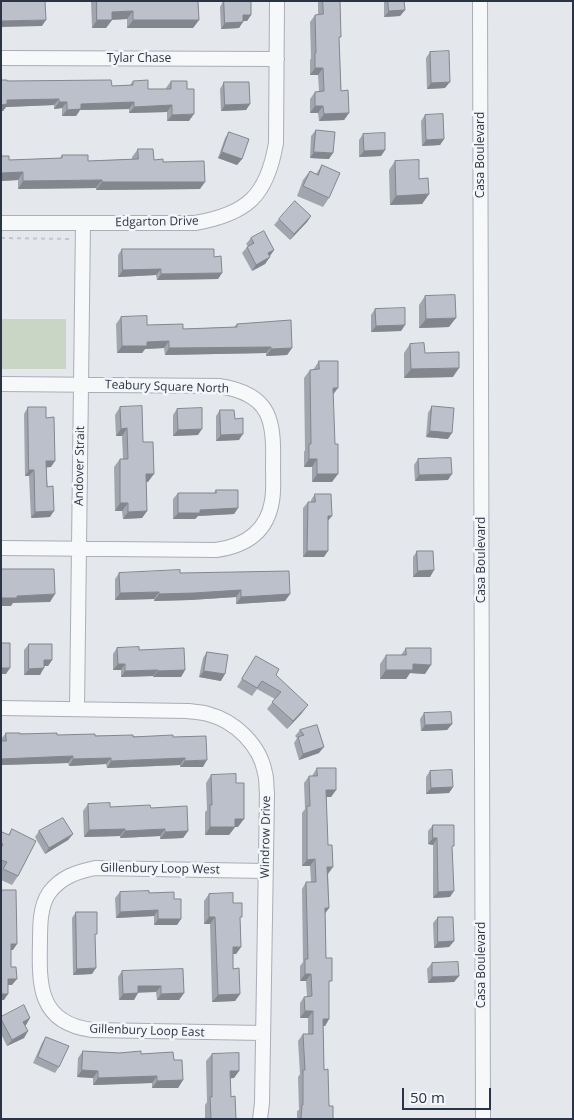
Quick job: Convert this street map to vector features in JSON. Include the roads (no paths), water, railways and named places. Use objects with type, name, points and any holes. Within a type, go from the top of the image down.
[{"type":"street","name":"Edgarton Drive","points":[[1,223],[194,224],[216,220],[235,213],[252,200],[265,184],[273,165],[276,143],[277,1]]},
{"type":"street","name":"Casa Boulevard","points":[[480,1],[483,1119]]},
{"type":"street","name":"Tylar Chase","points":[[1,58],[277,60]]},
{"type":"street","name":"Andover Strait","points":[[77,709],[83,223]]},
{"type":"street","name":"Teabury Square North","points":[[1,384],[220,386],[234,388],[258,401],[266,411],[272,424],[273,437],[272,500],[269,513],[255,536],[243,544],[216,550],[1,548]]},
{"type":"street","name":"Windrow Drive","points":[[1,708],[188,711],[208,714],[228,723],[245,735],[257,753],[265,772],[267,793],[262,1103],[260,1119]]},
{"type":"street","name":"Gillenbury Loop West","points":[[40,938],[40,922],[48,895],[68,875],[95,868],[266,871]]},
{"type":"street","name":"Gillenbury Loop East","points":[[40,938],[39,975],[41,989],[46,1002],[53,1012],[72,1025],[92,1030],[263,1033]]}]
